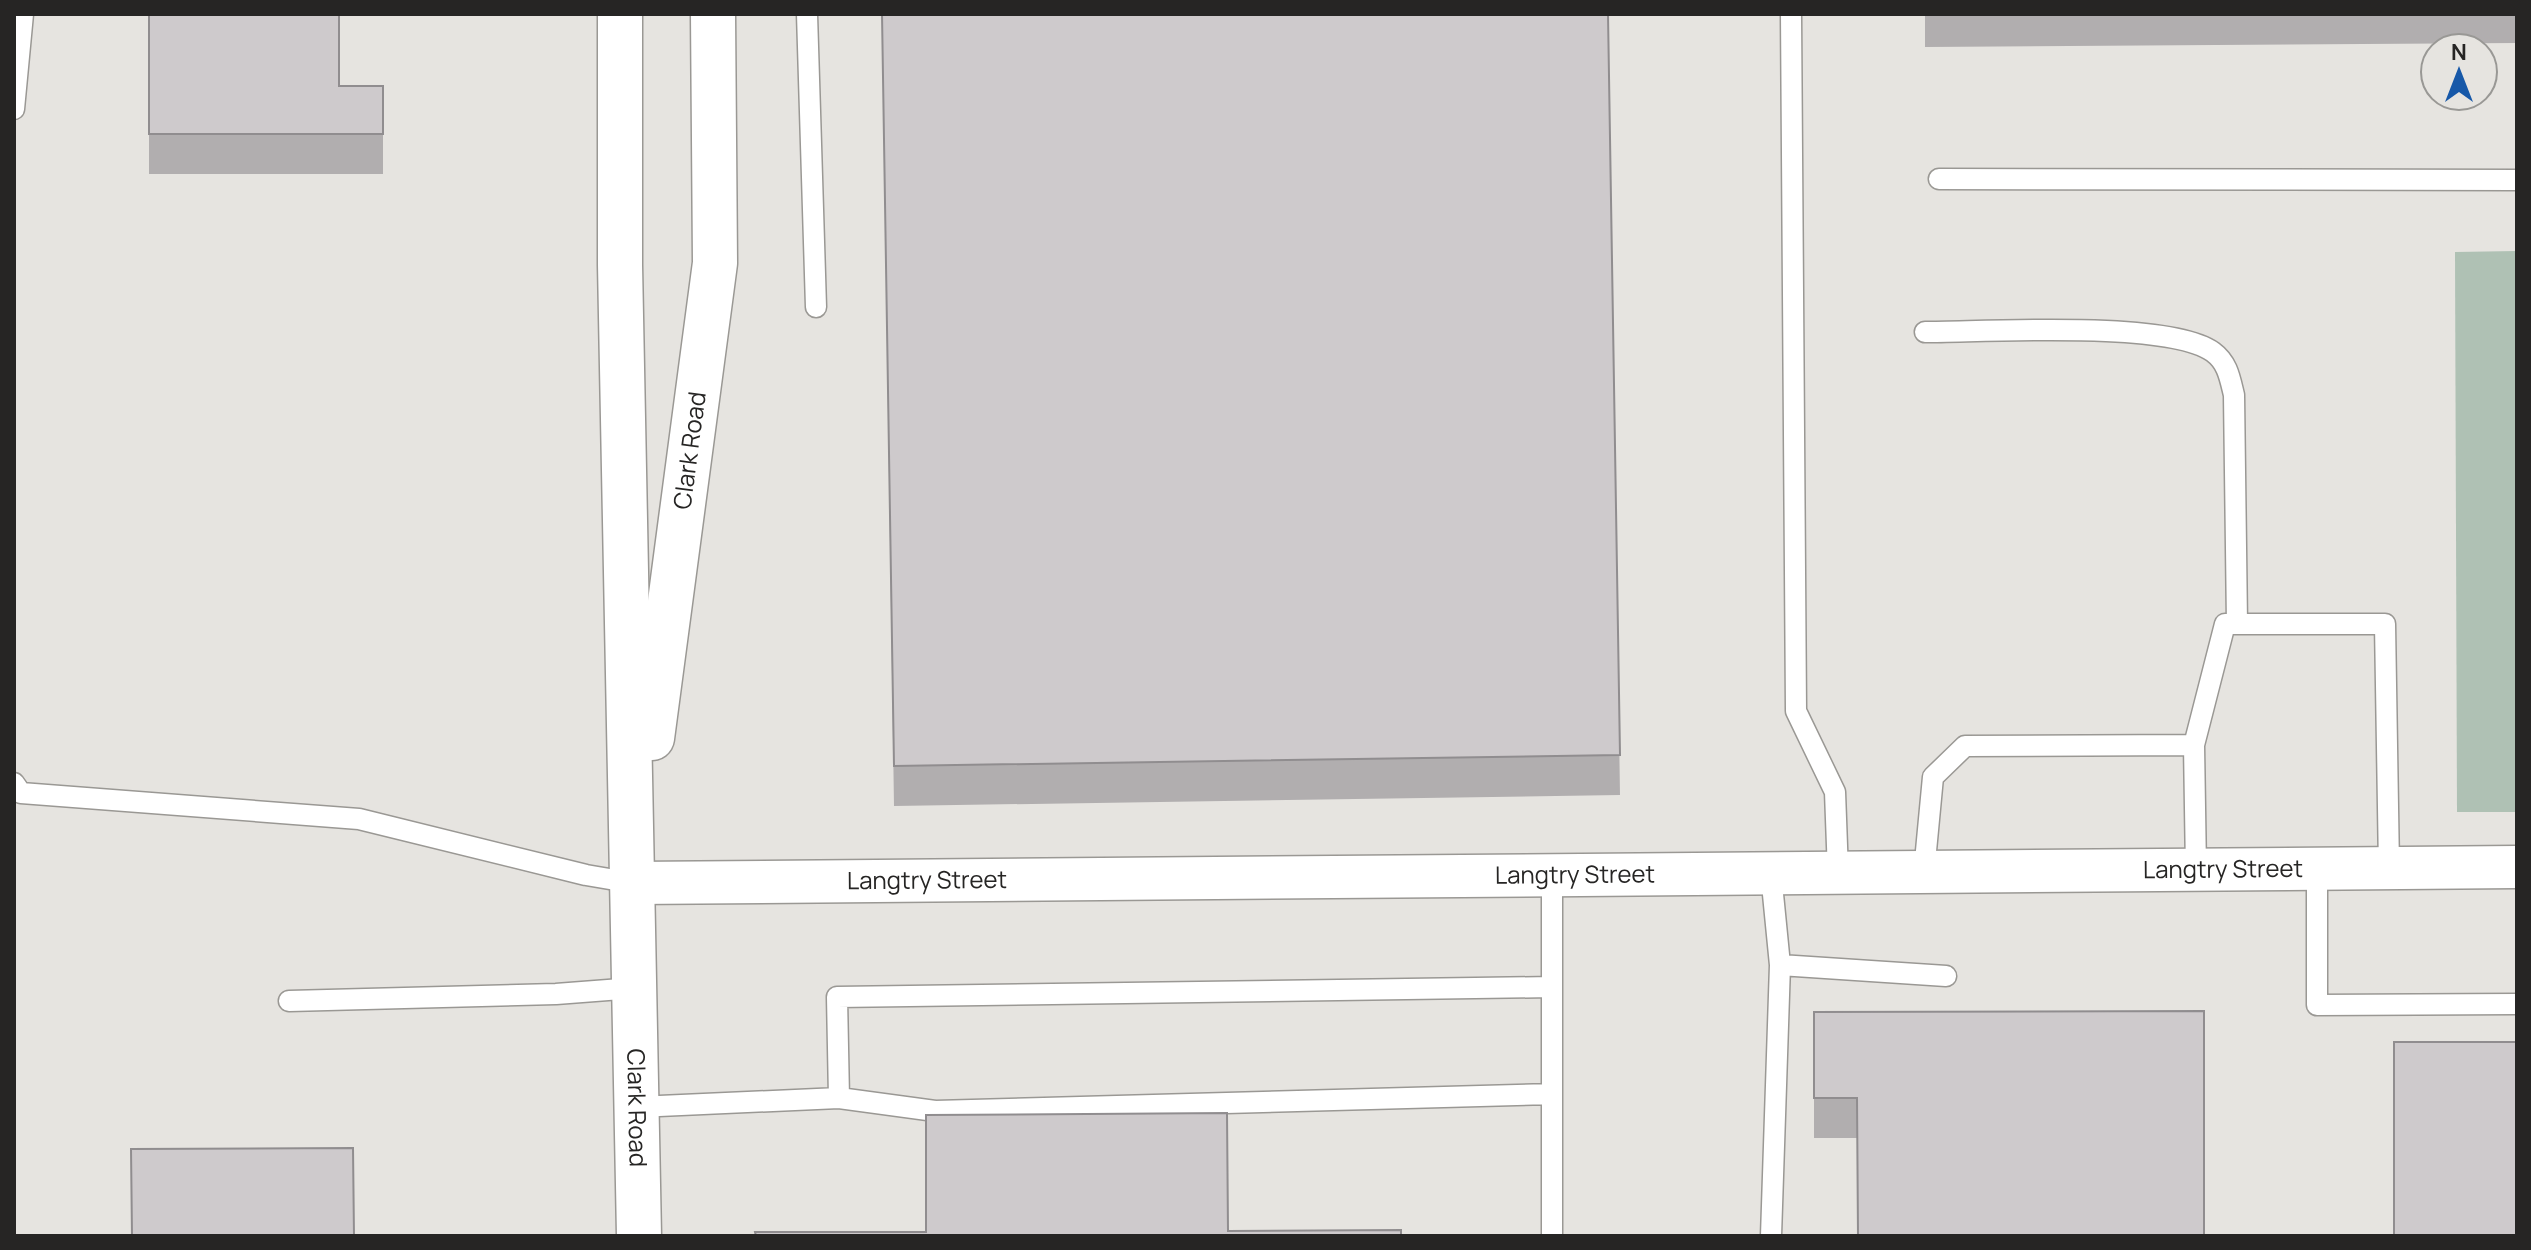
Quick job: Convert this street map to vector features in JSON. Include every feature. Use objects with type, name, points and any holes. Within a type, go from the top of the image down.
[{"type":"street","name":"Clark Road","points":[[620,14],[620,265],[639,1236]]},
{"type":"street","name":"Clark Road","points":[[633,883],[715,263],[713,14]]},
{"type":"street","name":"Langtry Street","points":[[633,883],[2517,867]]},
{"type":"lane","points":[[14,109],[23,14]]},
{"type":"lane","points":[[807,14],[816,307]]},
{"type":"lane","points":[[1791,14],[1796,711],[1835,792],[1838,873]]},
{"type":"lane","points":[[1939,179],[2517,180]]},
{"type":"lane","points":[[1925,332],[2151,334],[2186,341],[2212,352],[2228,369],[2234,395],[2237,624]]},
{"type":"lane","points":[[2196,870],[2194,745],[2225,624],[2385,624],[2389,868]]},
{"type":"lane","points":[[1924,872],[1933,777],[1965,746],[2194,745]]},
{"type":"lane","points":[[14,783],[21,793],[359,819],[586,875],[633,883]]},
{"type":"lane","points":[[2317,869],[2317,1005],[2517,1004]]},
{"type":"lane","points":[[1771,874],[1780,965],[1771,1236]]},
{"type":"lane","points":[[1552,875],[1552,1236]]},
{"type":"lane","points":[[1780,965],[1946,976]]},
{"type":"lane","points":[[839,1098],[837,997],[1552,987]]},
{"type":"lane","points":[[289,1001],[556,994],[634,988]]},
{"type":"lane","points":[[637,1107],[839,1098],[935,1111],[1552,1094]]},
{"type":"green space","points":[[2517,251],[2517,812],[2457,812],[2455,252]]},
{"type":"building","points":[[149,14],[339,14],[339,86],[383,86],[383,134],[149,134]]},
{"type":"building","points":[[882,14],[1608,14],[1620,755],[894,766]]},
{"type":"building","points":[[2204,1011],[2204,1236],[1858,1236],[1857,1098],[1814,1098],[1814,1012]]},
{"type":"building","points":[[2394,1042],[2517,1042],[2517,1236],[2394,1236]]},
{"type":"building","points":[[1227,1113],[1228,1231],[1401,1230],[1401,1236],[756,1236],[755,1232],[926,1232],[926,1115]]},
{"type":"building","points":[[353,1148],[354,1236],[132,1236],[131,1149]]}]
